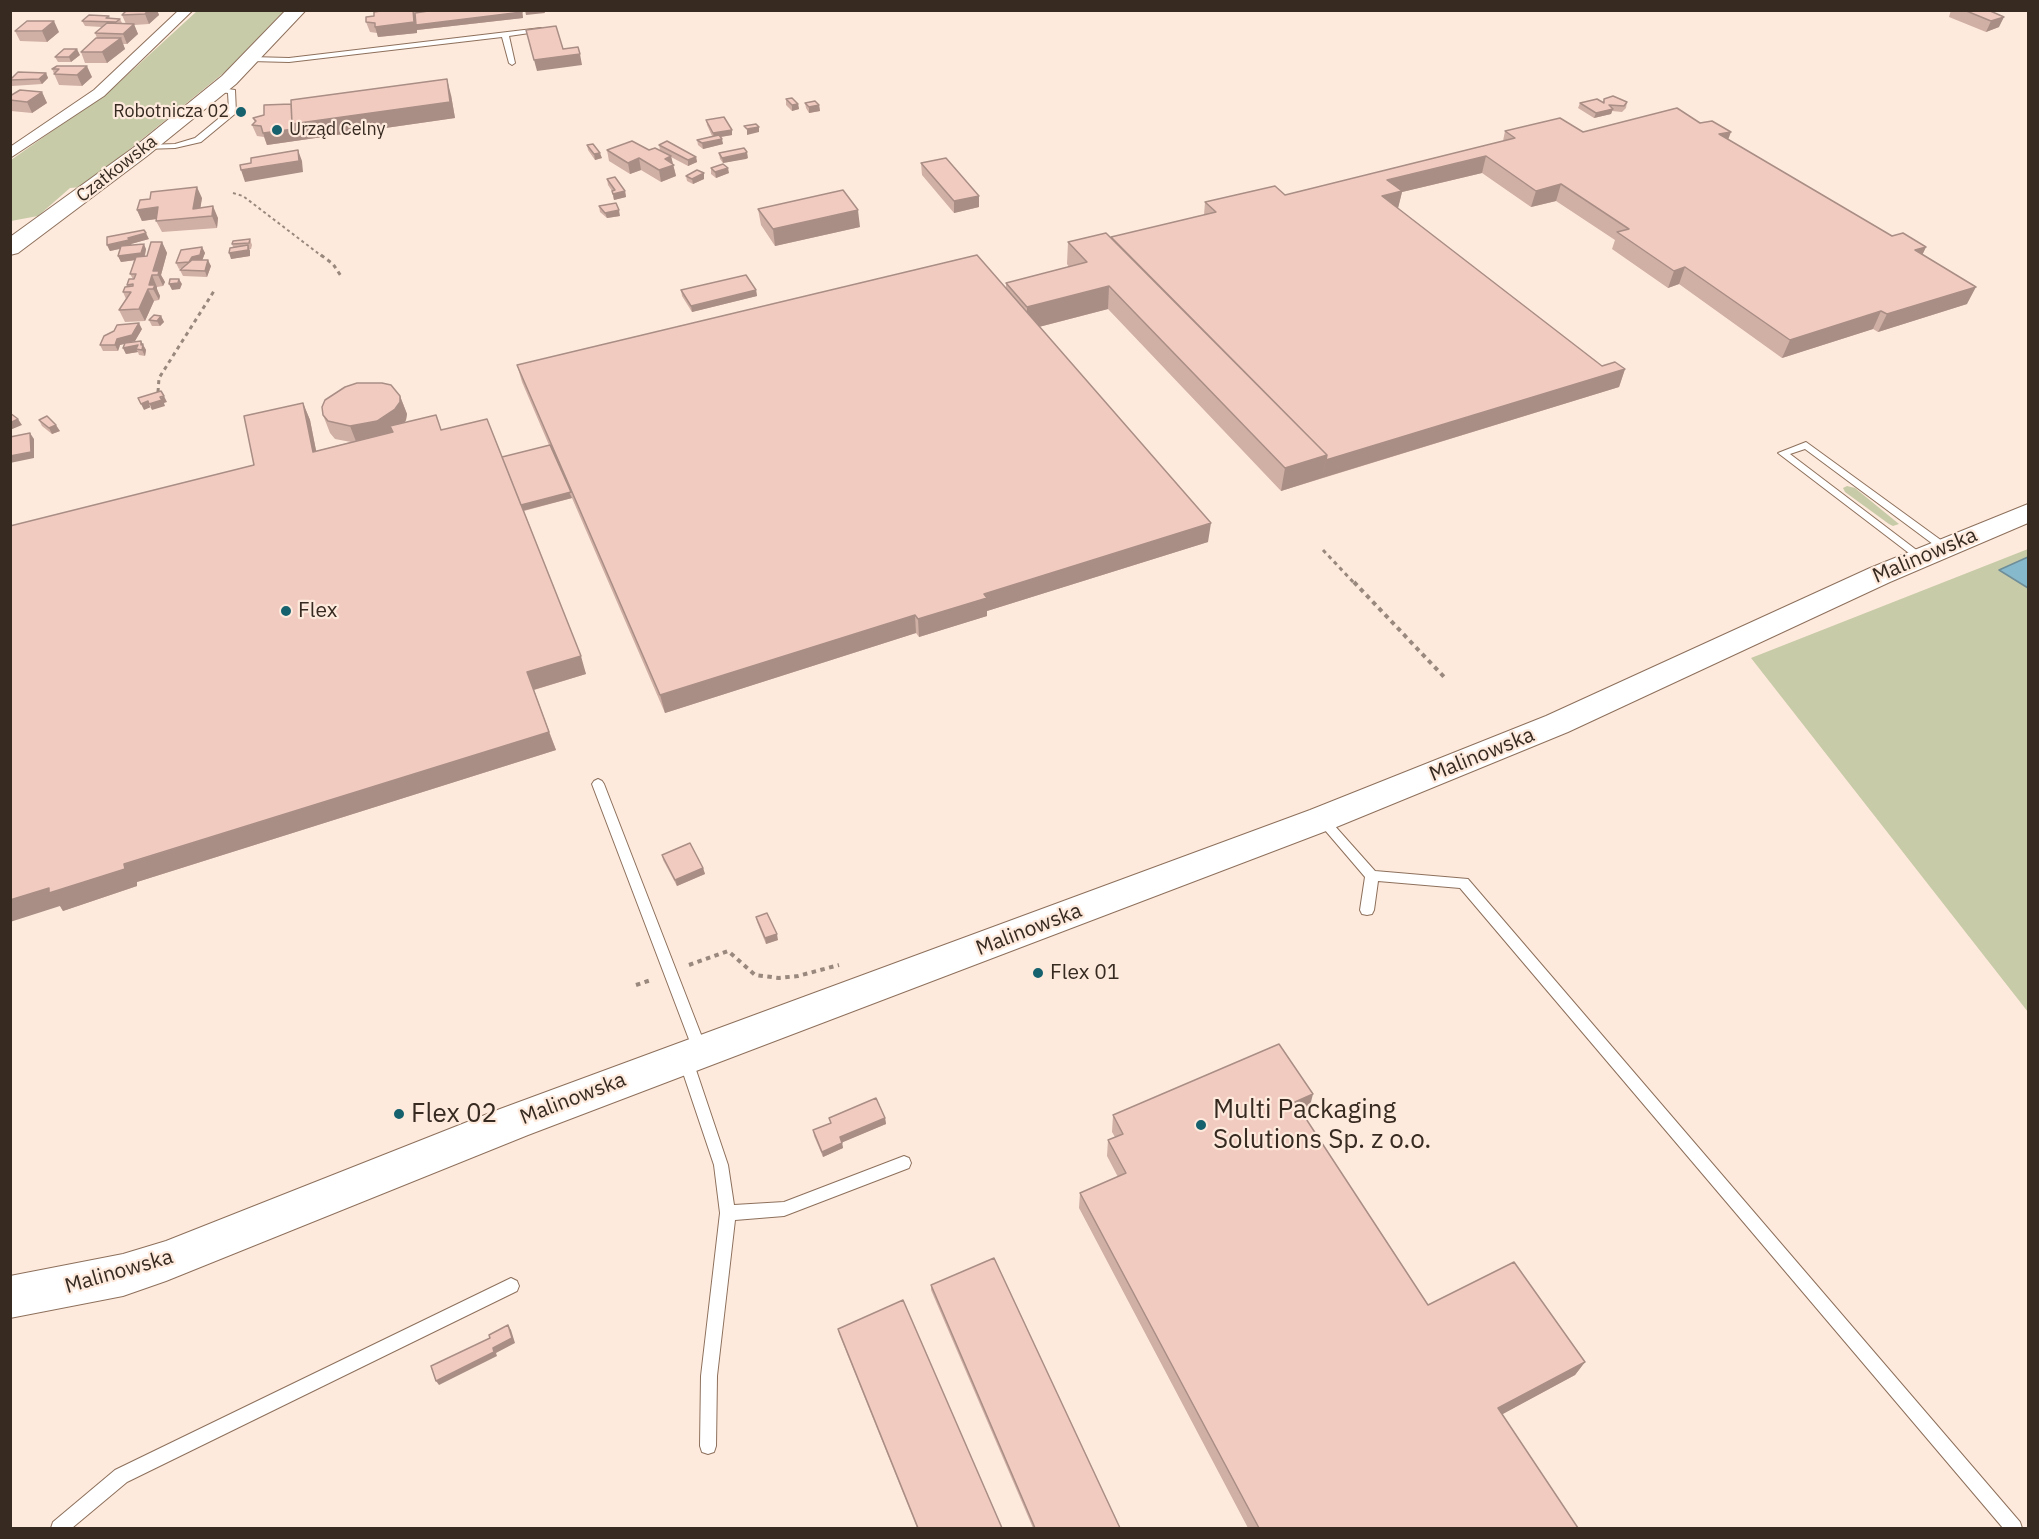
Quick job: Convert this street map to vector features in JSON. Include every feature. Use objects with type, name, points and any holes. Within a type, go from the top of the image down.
[{"type":"street","points":[[10,154],[99,93],[187,10]]},
{"type":"street","name":"Czatkowska","points":[[11,247],[147,147],[217,89],[250,59],[297,10]]},
{"type":"street","name":"Malinowska","points":[[10,1298],[123,1275],[166,1261],[514,1122],[1322,819],[1557,724],[1934,553],[2028,513]]},
{"type":"lane","points":[[250,59],[289,60],[546,29]]},
{"type":"lane","points":[[505,34],[512,63]]},
{"type":"lane","points":[[1806,446],[1849,477],[1934,553],[1826,485],[1783,453],[1806,446]]},
{"type":"lane","points":[[1826,485],[1849,477]]},
{"type":"lane","points":[[598,783],[670,973],[722,1165],[728,1213],[709,1376],[708,1446]]},
{"type":"lane","points":[[1322,819],[1372,876],[1463,883],[2014,1528]]},
{"type":"lane","points":[[1367,910],[1372,876]]},
{"type":"lane","points":[[728,1213],[784,1209],[903,1163]]},
{"type":"lane","points":[[59,1528],[121,1476],[154,1458],[511,1286]]},
{"type":"path","points":[[233,193],[243,196],[333,264],[341,276]]},
{"type":"path","points":[[158,392],[159,378],[214,291]]},
{"type":"path","points":[[1323,550],[1446,679]]},
{"type":"path","points":[[636,985],[728,951],[755,975],[779,978],[798,976],[843,964]]},
{"type":"green space","points":[[197,11],[284,11],[226,71],[83,187],[70,188],[38,216],[11,221],[11,160],[112,89]]},
{"type":"green space","points":[[1847,486],[1855,488],[1899,524],[1893,526],[1889,524],[1845,492],[1843,488]]},
{"type":"green space","points":[[2028,549],[2028,1012],[1751,658]]},
{"type":"water","points":[[2028,557],[2028,588],[1999,570]]},
{"type":"building","points":[[127,10],[148,10],[145,14],[122,15]]},
{"type":"building","points":[[413,10],[414,22],[375,27],[375,23],[366,22],[366,17],[374,16],[374,12]]},
{"type":"building","points":[[435,10],[522,10],[522,12],[416,25],[415,13]]},
{"type":"building","points":[[1964,10],[1988,10],[2004,17],[1991,21]]},
{"type":"building","points":[[89,15],[120,19],[116,22],[82,21]]},
{"type":"building","points":[[27,21],[54,21],[42,31],[15,31]]},
{"type":"building","points":[[107,23],[134,24],[123,34],[95,33]]},
{"type":"building","points":[[556,26],[563,49],[578,47],[580,54],[534,60],[526,30]]},
{"type":"building","points":[[96,38],[121,38],[102,52],[81,52]]},
{"type":"building","points":[[64,49],[77,49],[69,57],[55,57]]},
{"type":"building","points":[[57,66],[87,66],[77,75],[54,74],[59,69],[52,69]]},
{"type":"building","points":[[18,72],[46,73],[39,79],[10,80]]},
{"type":"building","points":[[447,79],[450,102],[292,124],[291,100]]},
{"type":"building","points":[[20,90],[42,92],[27,102],[10,100],[10,96]]},
{"type":"building","points":[[1613,96],[1627,102],[1624,106],[1609,105],[1613,109],[1596,113],[1580,103],[1597,99],[1604,103],[1604,99]]},
{"type":"building","points":[[792,98],[798,104],[792,105],[786,99]]},
{"type":"building","points":[[815,101],[819,105],[809,107],[805,103]]},
{"type":"building","points":[[291,104],[294,129],[263,133],[261,126],[252,125],[256,121],[253,118],[264,115],[264,105]]},
{"type":"building","points":[[1677,108],[1700,123],[1712,121],[1731,132],[1719,134],[1892,236],[1903,233],[1926,247],[1915,250],[1976,287],[1887,314],[1881,311],[1790,340],[1685,267],[1674,271],[1617,232],[1629,229],[1561,184],[1536,191],[1486,156],[1387,180],[1402,191],[1382,196],[1602,366],[1615,362],[1625,369],[1326,460],[1327,455],[1111,237],[1216,212],[1205,202],[1275,186],[1285,195],[1515,138],[1505,131],[1560,118],[1583,132]]},
{"type":"building","points":[[724,117],[732,130],[713,133],[706,120]]},
{"type":"building","points":[[756,124],[759,127],[747,129],[744,126]]},
{"type":"building","points":[[719,135],[722,139],[702,143],[697,140]]},
{"type":"building","points":[[632,141],[649,150],[655,148],[671,156],[665,159],[674,165],[659,170],[639,158],[628,163],[607,150]]},
{"type":"building","points":[[667,141],[696,157],[688,160],[659,145]]},
{"type":"building","points":[[593,144],[600,153],[594,154],[587,145]]},
{"type":"building","points":[[744,148],[747,152],[722,158],[719,153]]},
{"type":"building","points":[[298,150],[299,161],[241,170],[240,165],[251,163],[251,158]]},
{"type":"building","points":[[946,158],[979,196],[954,201],[921,163]]},
{"type":"building","points":[[723,164],[728,168],[715,172],[711,168]]},
{"type":"building","points":[[697,170],[704,173],[692,179],[686,176]]},
{"type":"building","points":[[615,177],[625,191],[613,194],[612,191],[615,190],[607,179]]},
{"type":"building","points":[[197,187],[193,209],[213,206],[212,216],[156,221],[158,207],[137,210],[140,200],[150,199],[151,192]]},
{"type":"building","points":[[843,190],[858,210],[773,229],[758,209]]},
{"type":"building","points":[[616,203],[619,210],[605,213],[599,206]]},
{"type":"building","points":[[144,230],[146,233],[128,238],[129,240],[107,245],[107,237]]},
{"type":"building","points":[[1106,233],[1327,455],[1285,468],[1109,286],[1027,307],[1006,283],[1087,262],[1068,242]]},
{"type":"building","points":[[250,239],[249,243],[232,244],[233,241]]},
{"type":"building","points":[[151,242],[162,242],[153,271],[159,271],[158,275],[152,275],[149,285],[155,285],[153,289],[148,289],[139,309],[119,310],[131,292],[123,292],[125,287],[133,286],[133,284],[127,285],[129,279],[134,279],[136,274],[130,274],[136,257],[147,256]]},
{"type":"building","points":[[144,244],[141,253],[118,256],[121,246]]},
{"type":"building","points":[[248,245],[248,250],[229,253],[230,248]]},
{"type":"building","points":[[202,247],[200,255],[192,257],[189,262],[176,263],[181,250]]},
{"type":"building","points":[[977,255],[1211,523],[984,594],[987,598],[918,619],[915,615],[660,695],[517,365]]},
{"type":"building","points":[[192,260],[208,260],[205,271],[180,270]]},
{"type":"building","points":[[746,275],[756,290],[691,306],[681,290]]},
{"type":"building","points":[[170,279],[179,279],[178,283],[169,284]]},
{"type":"building","points":[[154,315],[161,316],[157,321],[149,320]]},
{"type":"building","points":[[139,323],[132,335],[117,339],[115,345],[100,345],[104,336],[114,331],[117,325]]},
{"type":"building","points":[[141,341],[142,350],[136,349],[138,345],[123,348],[125,343]]},
{"type":"building","points":[[357,383],[391,385],[400,396],[400,402],[395,409],[377,421],[350,426],[328,421],[323,415],[322,407],[325,400],[345,387]]},
{"type":"building","points":[[161,391],[164,396],[160,397],[162,400],[149,404],[148,401],[141,404],[138,398]]},
{"type":"building","name":"Flex","points":[[303,403],[313,452],[393,432],[390,426],[436,415],[441,430],[487,419],[581,656],[527,672],[549,732],[124,864],[125,869],[49,893],[49,888],[10,900],[10,526],[254,465],[244,416]]},
{"type":"building","points":[[10,413],[18,419],[10,423]]},
{"type":"building","points":[[47,416],[56,425],[49,428],[39,420]]},
{"type":"building","points":[[30,433],[31,452],[10,456],[10,437]]},
{"type":"building","points":[[550,445],[571,492],[521,505],[502,457]]},
{"type":"building","points":[[690,843],[703,868],[675,880],[662,855]]},
{"type":"building","points":[[767,913],[777,934],[765,938],[756,917]]},
{"type":"building","points":[[1279,1044],[1313,1094],[1295,1102],[1428,1305],[1514,1262],[1585,1362],[1498,1408],[1578,1528],[1259,1528],[1080,1193],[1126,1173],[1108,1140],[1123,1134],[1113,1115]]},
{"type":"building","points":[[876,1098],[885,1118],[840,1137],[842,1143],[822,1152],[813,1130],[831,1123],[829,1118]]},
{"type":"building","points":[[994,1258],[1120,1528],[1035,1528],[931,1285]]},
{"type":"building","points":[[903,1300],[1002,1528],[918,1528],[838,1329]]},
{"type":"building","points":[[508,1325],[512,1338],[493,1348],[494,1352],[436,1381],[431,1366],[490,1338],[489,1335]]},
{"type":"place","name":"Robotnicza 02","points":[[241,112]]},
{"type":"place","name":"Urząd Celny","points":[[277,130]]},
{"type":"place","name":"Flex","points":[[286,611]]},
{"type":"place","name":"Flex 01","points":[[1038,973]]},
{"type":"place","name":"Flex 02","points":[[399,1114]]},
{"type":"place","name":"Multi Packaging Solutions Sp. z o.o.","points":[[1201,1125]]}]
